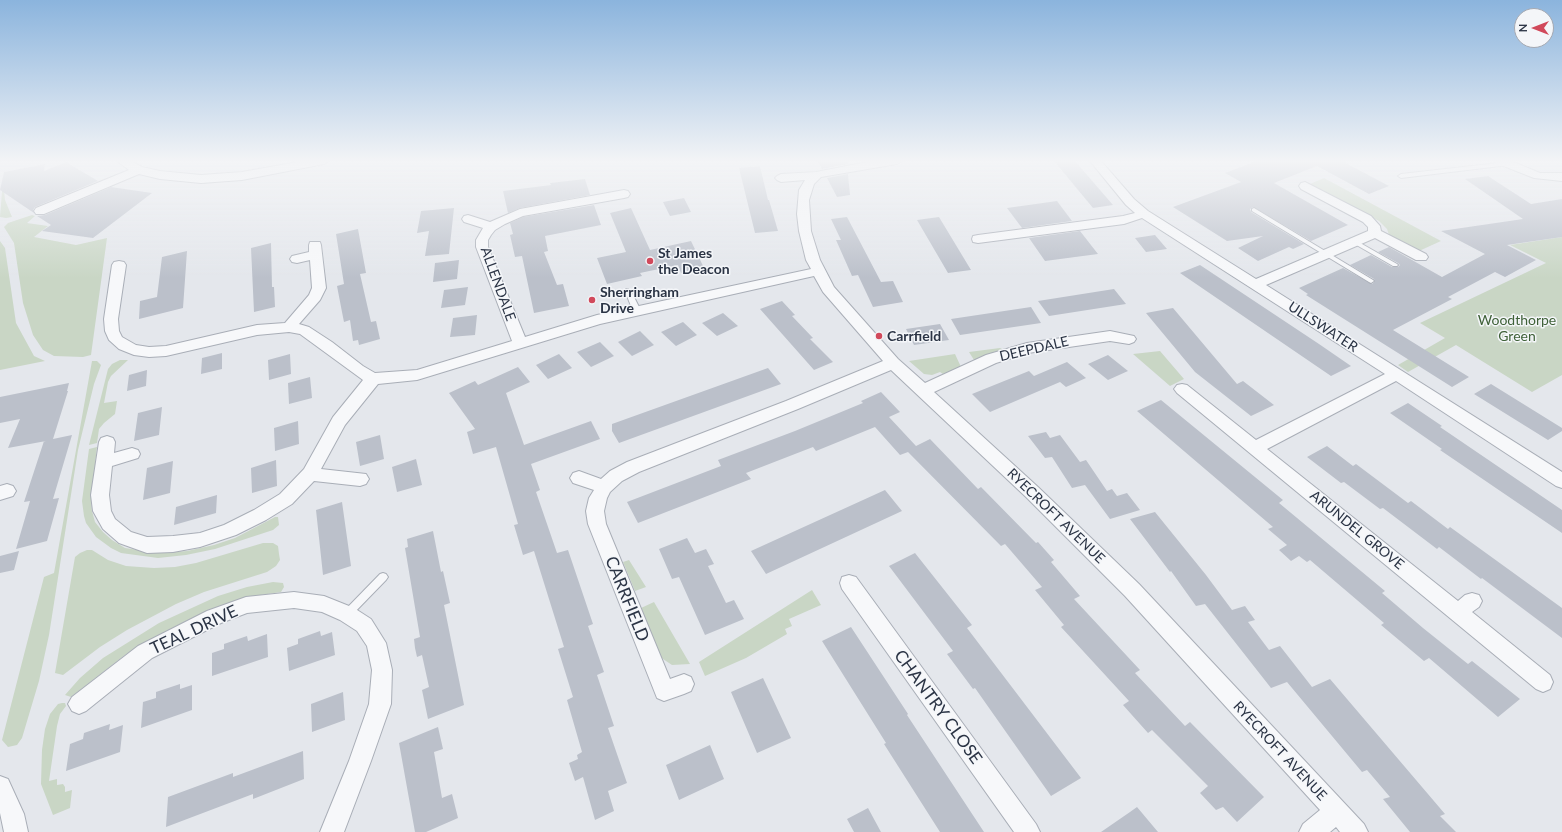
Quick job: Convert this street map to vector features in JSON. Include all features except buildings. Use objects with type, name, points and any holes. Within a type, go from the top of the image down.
[{"type":"street","points":[[40,211],[67,200]]},
{"type":"street","name":"ALLENDALE","points":[[520,343],[482,247],[482,240],[491,227],[520,213],[592,200]]},
{"type":"street","name":"RYECROFT AVENUE","points":[[803,200],[803,214],[809,247],[818,272],[828,289],[840,304],[922,391],[1032,492],[1132,590],[1356,832]]},
{"type":"street","name":"ULLSWATER","points":[[1128,200],[1144,214],[1397,374],[1562,481]]},
{"type":"street","points":[[1331,200],[1367,219],[1374,226],[1375,233]]},
{"type":"street","points":[[977,239],[1124,220],[1144,214]]},
{"type":"street","name":"ALLENDALE","points":[[468,219],[491,227]]},
{"type":"street","points":[[1256,284],[1327,255],[1375,233]]},
{"type":"street","points":[[1375,233],[1421,257]]},
{"type":"street","points":[[290,327],[315,297],[319,288],[315,250],[297,259]]},
{"type":"street","points":[[119,265],[112,319],[112,331],[116,340],[134,350],[149,352],[166,351],[257,330],[290,327],[304,330],[327,345],[358,370],[373,379],[417,376],[590,322],[818,272]]},
{"type":"street","name":"DEEPDALE","points":[[922,391],[991,359],[1027,348],[1110,336],[1129,339]]},
{"type":"street","name":"CARRFIELD","points":[[684,684],[664,691],[631,611],[597,524],[595,511],[598,498],[604,487],[616,476],[633,467],[778,411],[894,363]]},
{"type":"street","points":[[1255,448],[1397,374]]},
{"type":"street","points":[[107,442],[100,495],[102,512],[109,524],[125,538],[147,545],[173,544],[200,540],[230,530],[260,515],[286,499],[310,474],[339,422],[373,379]]},
{"type":"street","name":"ARUNDEL GROVE","points":[[1182,389],[1255,448],[1465,606],[1543,682]]},
{"type":"street","points":[[104,462],[132,454]]},
{"type":"street","points":[[310,474],[360,479]]},
{"type":"street","points":[[579,478],[604,487]]},
{"type":"street","name":"CHANTRY CLOSE","points":[[849,583],[1028,832]]},
{"type":"street","name":"TEAL DRIVE","points":[[79,704],[146,652],[214,617],[246,605],[294,600],[324,604],[347,614],[364,625],[376,643],[382,670],[381,697],[380,704],[360,761],[332,832]]},
{"type":"street","points":[[0,787],[12,814],[16,832]]},
{"type":"street","points":[[1311,832],[1336,812]]},
{"type":"lane","points":[[1254,210],[1371,281]]},
{"type":"lane","points":[[1355,242],[1395,265]]},
{"type":"lane","points":[[628,291],[637,311]]},
{"type":"lane","points":[[347,614],[383,577]]},
{"type":"green space","points":[[1,200],[5,200],[12,217],[0,217]]},
{"type":"green space","points":[[1340,200],[1365,200],[1441,241],[1419,251],[1389,235],[1387,229],[1379,221]]},
{"type":"green space","points":[[32,215],[35,216],[27,223],[48,226],[34,237],[76,245],[107,238],[91,355],[83,357],[54,356],[43,350],[33,335],[23,303],[14,243],[4,227],[8,223]]},
{"type":"green space","name":"Woodthorpe Green","points":[[1562,237],[1562,375],[1532,392],[1456,345],[1408,372],[1398,365],[1445,338],[1420,323],[1546,263],[1510,245]]},
{"type":"green space","points":[[0,241],[5,248],[16,323],[34,356],[45,361],[0,370]]},
{"type":"green space","points":[[1002,349],[974,360],[969,352]]},
{"type":"green space","points":[[1160,351],[1184,379],[1170,386],[1133,354]]},
{"type":"green space","points":[[955,354],[961,367],[943,374],[940,372],[932,375],[924,374],[909,361]]},
{"type":"green space","points":[[120,360],[128,360],[111,376],[108,382],[104,403],[117,401],[115,414],[99,429],[97,443],[89,445],[108,369],[112,364]]},
{"type":"green space","points":[[92,361],[97,361],[101,365],[94,384],[78,450],[49,635],[39,681],[22,738],[17,745],[8,747],[2,740],[44,577],[54,573]]},
{"type":"green space","points":[[97,447],[91,501],[95,522],[112,540],[125,548],[159,553],[187,551],[214,545],[235,538],[275,517],[278,517],[279,525],[273,530],[215,549],[186,555],[158,558],[121,553],[96,537],[86,523],[84,516],[82,501],[89,449]]},
{"type":"green space","points":[[263,543],[273,543],[278,546],[280,560],[276,566],[267,572],[204,592],[176,604],[127,630],[100,647],[63,675],[55,673],[75,557],[80,553],[87,550],[92,550],[108,560],[126,566],[154,568],[175,567],[196,563]]},
{"type":"green space","points":[[629,560],[646,587],[635,591],[623,562]]},
{"type":"green space","points":[[273,582],[283,583],[284,587],[281,592],[254,596],[236,601],[212,609],[186,621],[125,655],[71,697],[65,695],[80,678],[103,658],[159,623],[218,596],[247,587]]},
{"type":"green space","points":[[812,590],[821,605],[789,619],[792,626],[785,629],[787,634],[746,658],[705,676],[699,662]]},
{"type":"green space","points":[[654,602],[690,664],[672,665],[660,657],[641,608]]},
{"type":"green space","points":[[65,703],[66,706],[60,714],[57,726],[49,781],[57,779],[57,785],[63,784],[65,787],[65,792],[72,790],[70,808],[53,815],[41,784],[42,750],[45,729],[50,714],[58,704]]},
{"type":"place","name":"St James the Deacon","points":[[650,261]]},
{"type":"place","name":"Sherringham Drive","points":[[592,300]]},
{"type":"place","name":"Carrfield","points":[[879,336]]}]
